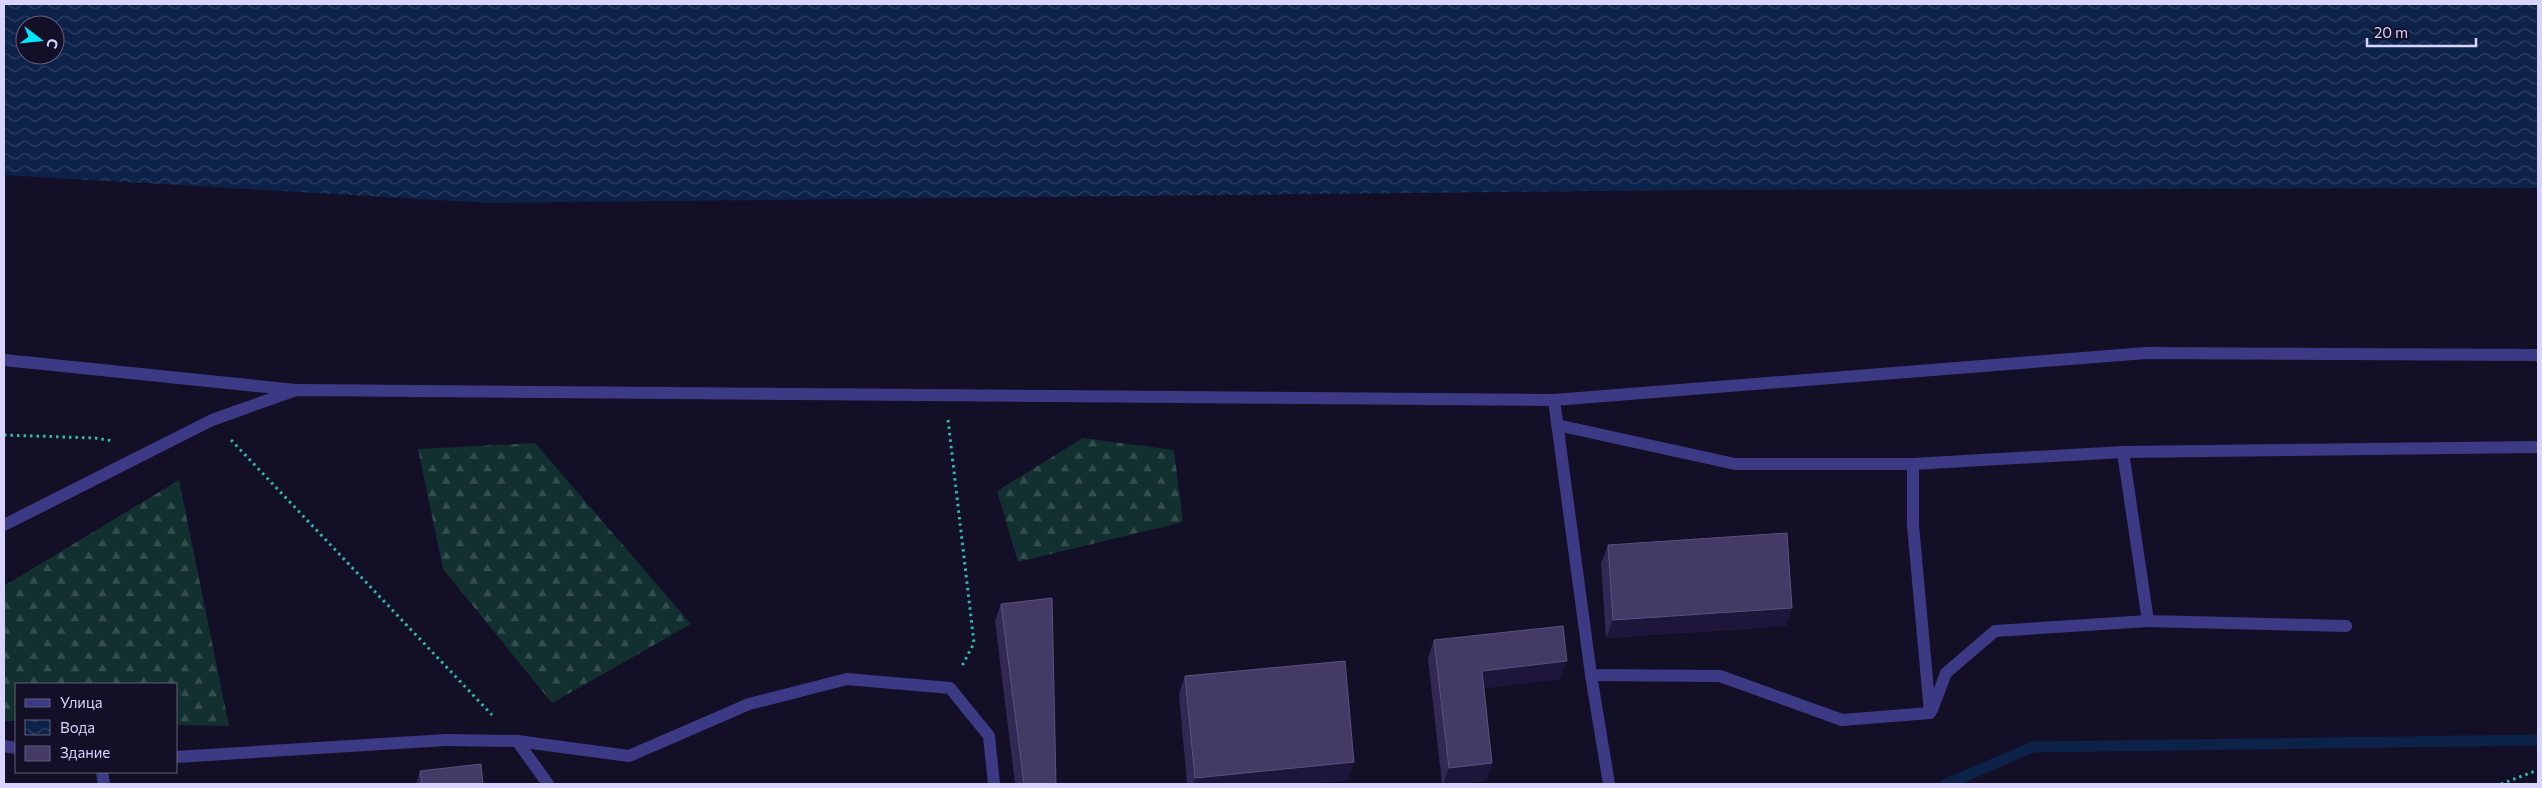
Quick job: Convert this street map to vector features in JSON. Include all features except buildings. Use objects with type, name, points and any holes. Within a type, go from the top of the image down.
[{"type":"street","points":[[4,360],[296,390],[1554,400],[2146,353],[2538,355]]},
{"type":"street","points":[[4,525],[212,420],[296,390]]},
{"type":"street","points":[[1554,400],[1591,675],[1609,784]]},
{"type":"street","points":[[1557,425],[1735,464],[1913,464],[2123,452],[2538,447]]},
{"type":"street","points":[[2123,452],[2148,621]]},
{"type":"street","points":[[1913,464],[1913,525],[1930,713]]},
{"type":"street","points":[[1930,713],[1946,673],[1996,631],[2148,621],[2346,626]]},
{"type":"street","points":[[1591,675],[1720,676],[1842,720],[1930,713]]},
{"type":"street","points":[[178,757],[446,740],[517,740],[629,756],[749,704],[847,678],[950,688],[989,736],[994,784]]},
{"type":"street","points":[[517,740],[548,784]]},
{"type":"path","points":[[945,394],[974,643],[950,688]]},
{"type":"path","points":[[212,420],[517,740]]},
{"type":"path","points":[[4,435],[95,438],[157,448]]},
{"type":"path","points":[[2501,784],[2538,770]]},
{"type":"green space","points":[[1083,438],[1174,450],[1183,522],[1018,562],[997,491]]},
{"type":"green space","points":[[535,443],[691,624],[552,703],[443,569],[418,449]]},
{"type":"green space","points":[[179,480],[229,726],[178,725],[178,683],[15,683],[15,721],[4,721],[4,586]]},
{"type":"water","points":[[4,4],[2538,4],[2538,188],[1697,190],[490,203],[4,175]]},
{"type":"waterway","points":[[1946,784],[2033,747],[2538,740]]}]
